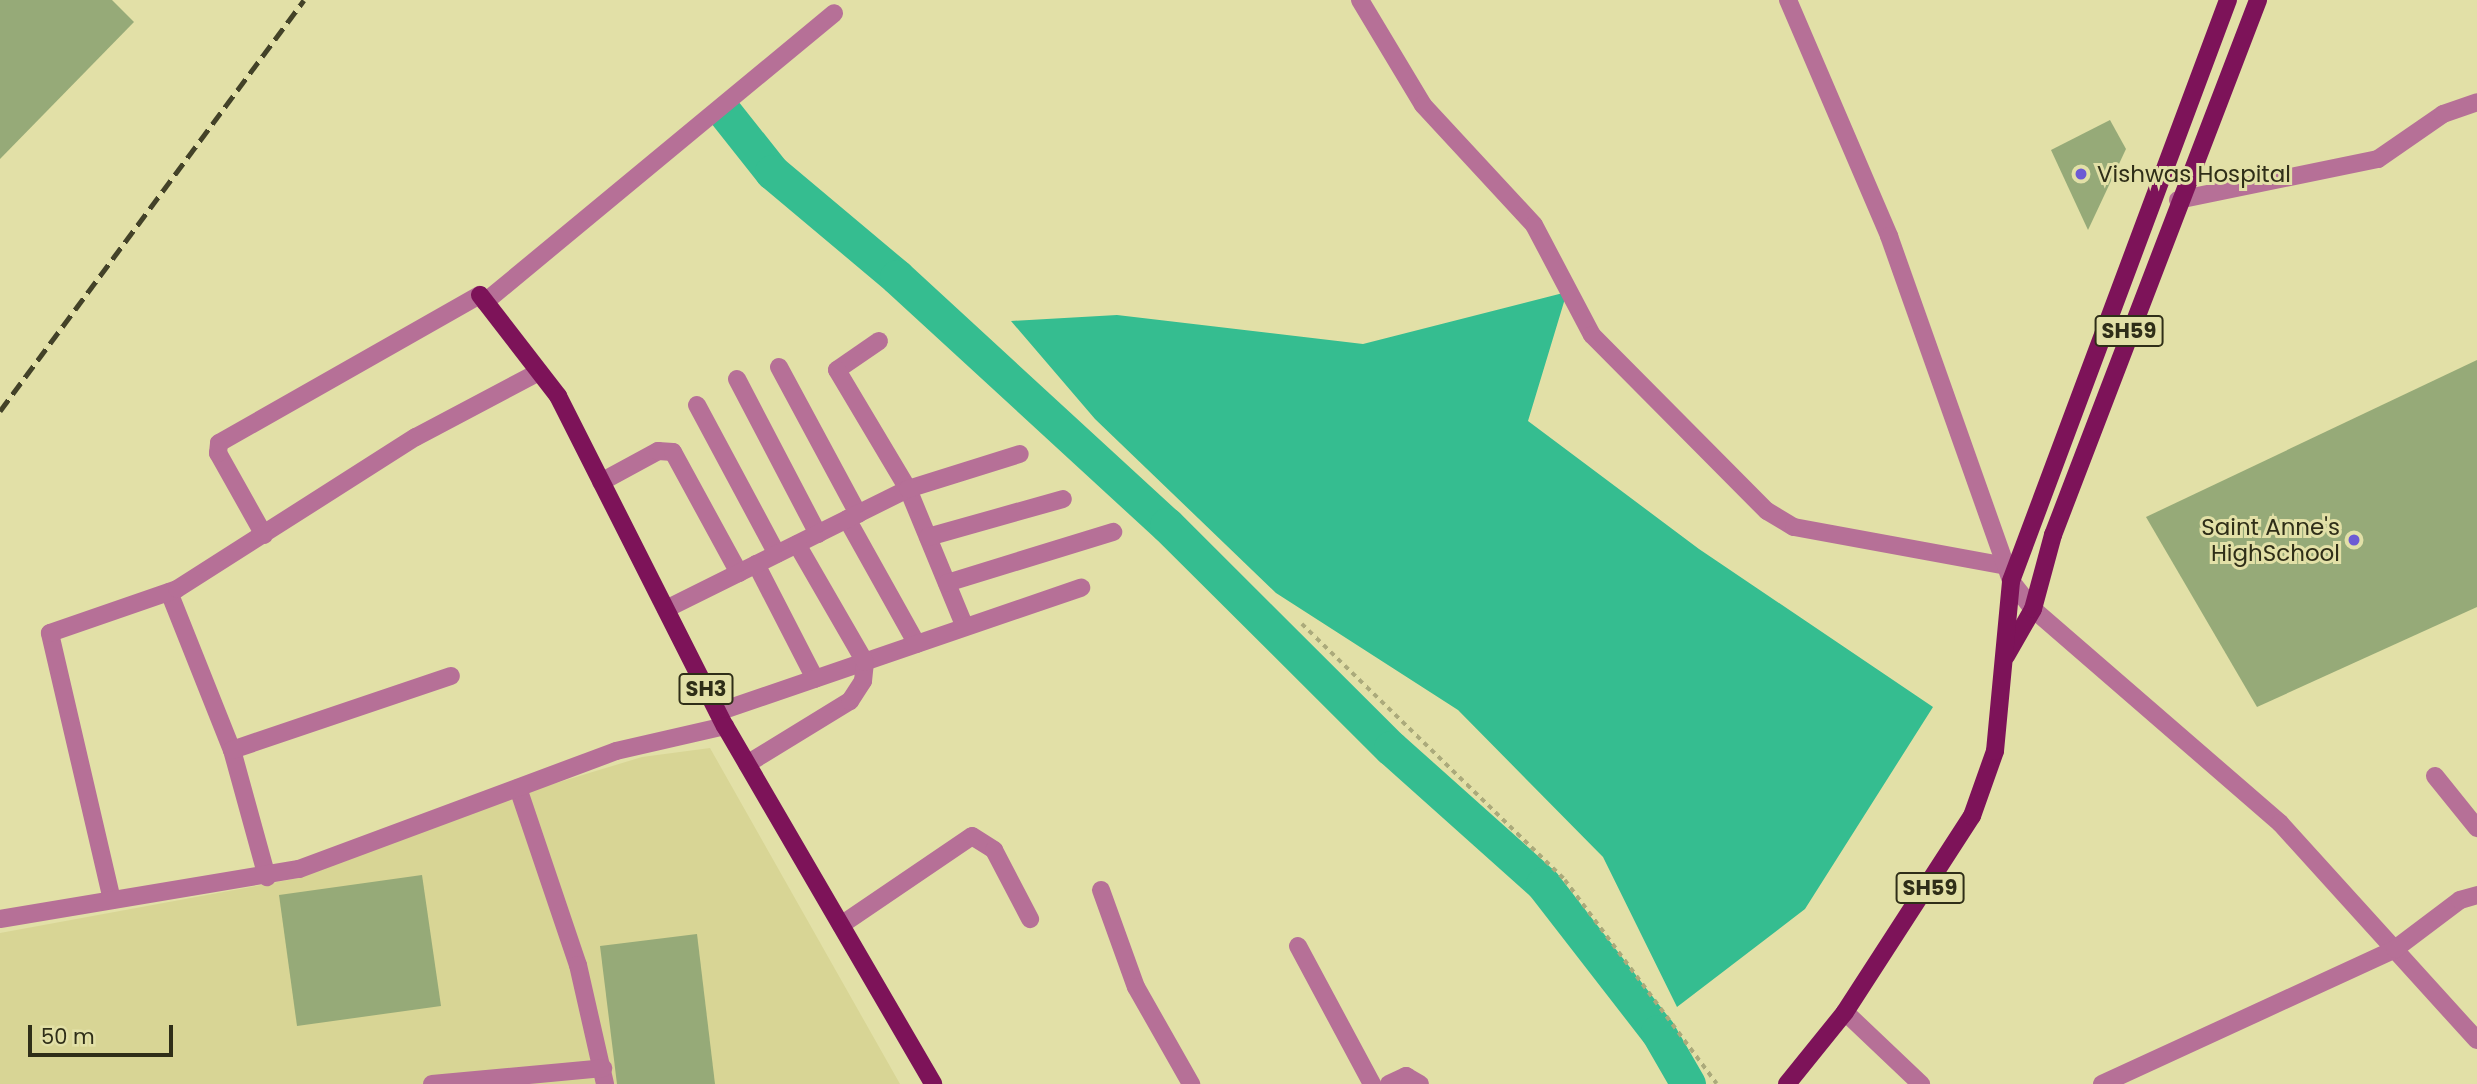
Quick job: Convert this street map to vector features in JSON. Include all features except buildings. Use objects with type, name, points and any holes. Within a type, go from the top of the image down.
[{"type":"main road","name":"SH59","points":[[1787,1084],[1845,1012],[1972,816],[1995,751],[2008,574],[2228,0]]},
{"type":"main road","name":"SH59","points":[[2003,662],[2032,609],[2053,535],[2178,200],[2258,0]]},
{"type":"main road","points":[[2136,242],[2159,251]]},
{"type":"main road","name":"SH3","points":[[482,298],[539,372],[601,482],[722,719],[933,1084]]},
{"type":"street","points":[[1360,0],[1423,105],[1534,225],[1592,335],[1767,511],[1794,527],[2008,574]]},
{"type":"street","points":[[1788,0],[1889,236],[2008,574],[2032,609],[2280,823],[2477,1040]]},
{"type":"street","points":[[264,535],[218,453],[219,443],[482,298],[834,13]]},
{"type":"street","points":[[2178,200],[2378,159],[2443,114],[2477,102]]},
{"type":"street","points":[[879,341],[837,370],[908,489],[965,627]]},
{"type":"street","points":[[779,367],[917,644]]},
{"type":"street","points":[[112,900],[49,639],[56,629],[169,592],[264,535],[416,437],[539,372]]},
{"type":"street","points":[[737,379],[818,534]]},
{"type":"street","points":[[696,405],[777,554]]},
{"type":"street","points":[[601,482],[657,451],[673,452],[739,573]]},
{"type":"street","points":[[666,609],[908,489],[1020,454]]},
{"type":"street","points":[[928,537],[1063,499]]},
{"type":"street","points":[[947,583],[1113,532]]},
{"type":"street","points":[[747,764],[850,701],[863,681],[865,662],[797,544]]},
{"type":"street","points":[[756,564],[815,679]]},
{"type":"street","points":[[0,919],[267,877],[616,751],[722,719],[815,679],[1081,588]]},
{"type":"street","points":[[169,592],[232,750],[267,877]]},
{"type":"street","points":[[232,750],[451,676]]},
{"type":"street","points":[[2435,776],[2477,828]]},
{"type":"street","points":[[432,1084],[604,1076],[578,965],[519,788]]},
{"type":"street","points":[[841,925],[972,836],[994,850],[1030,919]]},
{"type":"street","points":[[1101,890],[1136,987],[1191,1084]]},
{"type":"street","points":[[2102,1084],[2395,949],[2477,893]]},
{"type":"street","points":[[1298,946],[1371,1084]]},
{"type":"street","points":[[1845,1012],[1921,1084]]},
{"type":"street","points":[[1389,1084],[1406,1076],[1420,1084]]},
{"type":"path","points":[[1303,624],[1565,880],[1717,1084]]},
{"type":"shaded area","points":[[1567,292],[1528,421],[1699,549],[1933,707],[1805,909],[1677,1007],[1603,857],[1458,710],[1276,593],[1095,419],[1011,321],[1117,315],[1363,344]]},
{"type":"shaded area","points":[[710,748],[900,1084],[0,1084],[0,933],[299,878],[510,797],[642,757]]},
{"type":"waterway","points":[[726,114],[772,172],[897,277],[1167,525],[1391,748],[1543,884],[1658,1032],[1688,1084]]},
{"type":"railway","points":[[0,411],[304,0]]},
{"type":"place","name":"Vishwas Hospital","points":[[2081,174]]},
{"type":"place","name":"Saint Anne's HighSchool","points":[[2354,540]]}]
